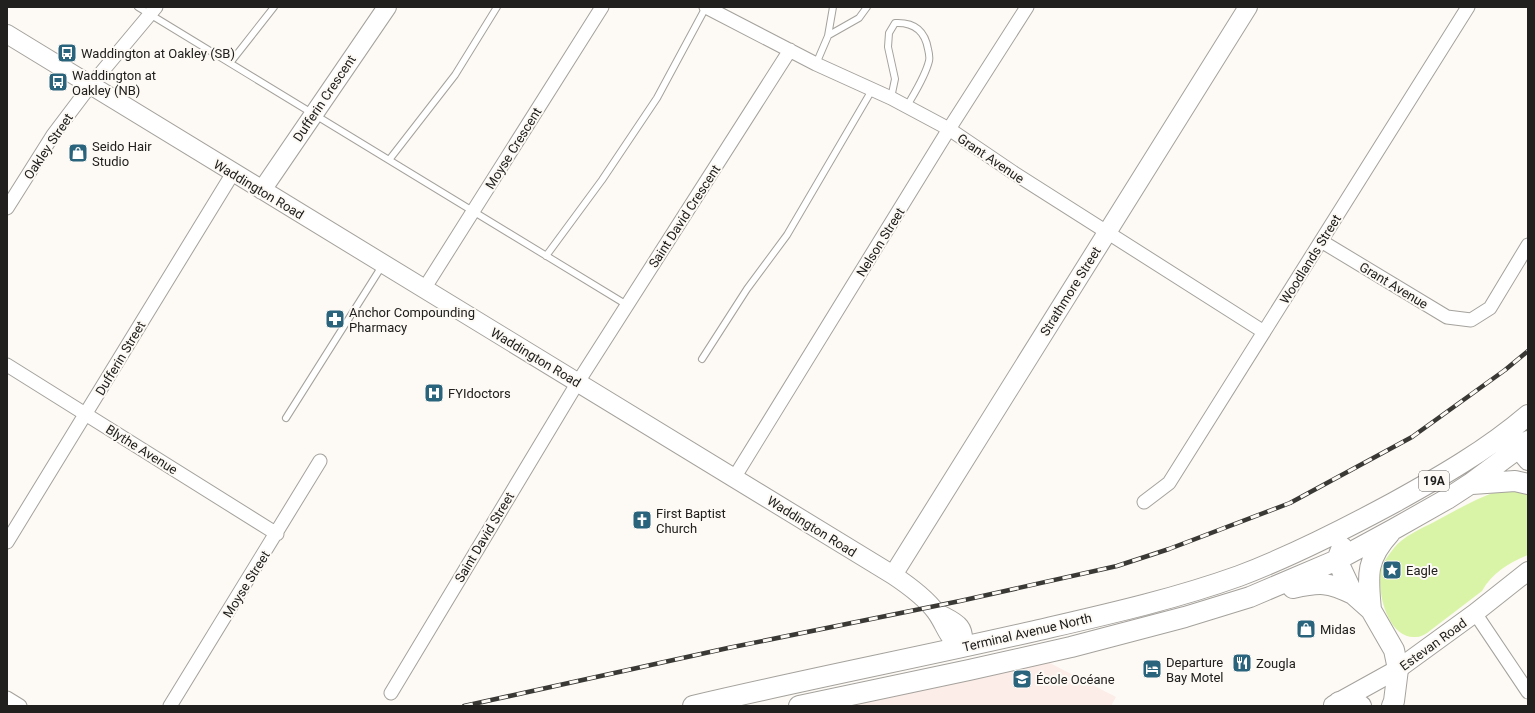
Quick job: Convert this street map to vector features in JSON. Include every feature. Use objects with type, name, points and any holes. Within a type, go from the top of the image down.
[{"type":"main road","name":"19A","points":[[1336,560],[1447,499],[1470,484],[1523,444],[1528,415]]},
{"type":"main road","name":"19A","points":[[1352,525],[1435,480],[1523,444]]},
{"type":"main road","points":[[1470,484],[1515,480],[1528,484]]},
{"type":"main road","points":[[1352,525],[1336,560],[1353,594]]},
{"type":"main road","name":"Terminal Avenue North","points":[[693,706],[764,689],[1126,610],[1179,596],[1240,575],[1314,544],[1352,525]]},
{"type":"main road","points":[[1371,610],[1368,579],[1371,562],[1380,545],[1394,529]]},
{"type":"main road","name":"Terminal Avenue North","points":[[799,706],[969,670],[1133,631],[1250,597],[1336,560]]},
{"type":"main road","points":[[1250,597],[1316,583],[1337,586],[1353,594],[1371,610],[1394,650],[1398,670],[1392,706]]},
{"type":"main road","points":[[844,696],[876,678],[941,665],[955,658],[962,647],[977,654],[991,653],[1068,636],[1133,631]]},
{"type":"main road","points":[[1334,704],[1356,703],[1362,706]]},
{"type":"street","name":"Dufferin Crescent","points":[[262,190],[387,7]]},
{"type":"street","name":"Moyse Crescent","points":[[424,289],[602,7]]},
{"type":"street","name":"Nelson Street","points":[[734,478],[949,129],[1027,7]]},
{"type":"street","name":"Strathmore Street","points":[[893,575],[1248,7]]},
{"type":"street","name":"Woodlands Street","points":[[1144,502],[1169,483],[1468,7]]},
{"type":"street","name":"Grant Avenue","points":[[713,9],[816,64],[908,106],[949,129],[1014,174],[1264,332]]},
{"type":"street","name":"Oakley Street","points":[[7,208],[53,135],[90,86],[153,11]]},
{"type":"street","name":"Waddington Road","points":[[7,34],[893,575],[907,585],[936,612],[954,642],[962,647]]},
{"type":"street","name":"Saint David Crescent","points":[[578,382],[790,50]]},
{"type":"street","name":"Dufferin Street","points":[[7,542],[233,173]]},
{"type":"street","name":"Grant Avenue","points":[[1321,241],[1447,317],[1471,320],[1490,308],[1528,246]]},
{"type":"street","name":"Blythe Avenue","points":[[7,365],[277,534]]},
{"type":"street","name":"Saint David Street","points":[[391,693],[578,382]]},
{"type":"street","name":"Moyse Street","points":[[170,706],[277,534],[320,461]]},
{"type":"street","name":"Estevan Road","points":[[1334,704],[1398,670],[1475,613],[1528,571]]},
{"type":"street","points":[[1475,613],[1528,692]]},
{"type":"street","points":[[7,698],[20,706]]},
{"type":"lane","points":[[138,7],[153,11],[230,64],[627,305]]},
{"type":"lane","points":[[230,64],[274,7]]},
{"type":"lane","points":[[389,160],[455,75],[497,7]]},
{"type":"lane","points":[[816,64],[829,35],[833,7]]},
{"type":"lane","points":[[829,35],[859,18],[867,7]]},
{"type":"lane","points":[[546,256],[602,180],[657,98],[713,9]]},
{"type":"lane","points":[[891,98],[895,79],[888,47],[889,33],[896,23],[906,22],[919,30],[926,39],[930,60],[920,85],[908,106]]},
{"type":"lane","points":[[702,360],[747,289],[787,235],[872,90]]},
{"type":"lane","points":[[286,418],[383,264]]},
{"type":"shaded area","name":"École Océane","points":[[1046,661],[1116,697],[1111,706],[843,706]]},
{"type":"green space","points":[[1501,490],[1516,490],[1528,493],[1528,555],[1514,561],[1502,569],[1491,579],[1482,591],[1425,634],[1417,637],[1406,636],[1397,630],[1386,611],[1380,587],[1382,566],[1389,555],[1402,540],[1412,533],[1467,504]]},
{"type":"railway","points":[[464,706],[728,648],[960,601],[1117,566],[1169,549],[1290,503],[1412,437],[1505,370],[1528,351]]},
{"type":"place","name":"Waddington at Oakley (SB)","points":[[67,53]]},
{"type":"place","name":"Waddington at Oakley (NB)","points":[[58,82]]},
{"type":"place","name":"Seido Hair Studio","points":[[78,153]]},
{"type":"place","name":"Anchor Compounding Pharmacy","points":[[335,319]]},
{"type":"place","name":"FYIdoctors","points":[[434,393]]},
{"type":"place","name":"First Baptist Church","points":[[642,520]]},
{"type":"place","name":"Eagle","points":[[1392,570]]},
{"type":"place","name":"Midas","points":[[1306,629]]},
{"type":"place","name":"Zougla","points":[[1242,663]]},
{"type":"place","name":"Departure Bay Motel","points":[[1152,669]]},
{"type":"place","name":"École Océane","points":[[1022,679]]}]
